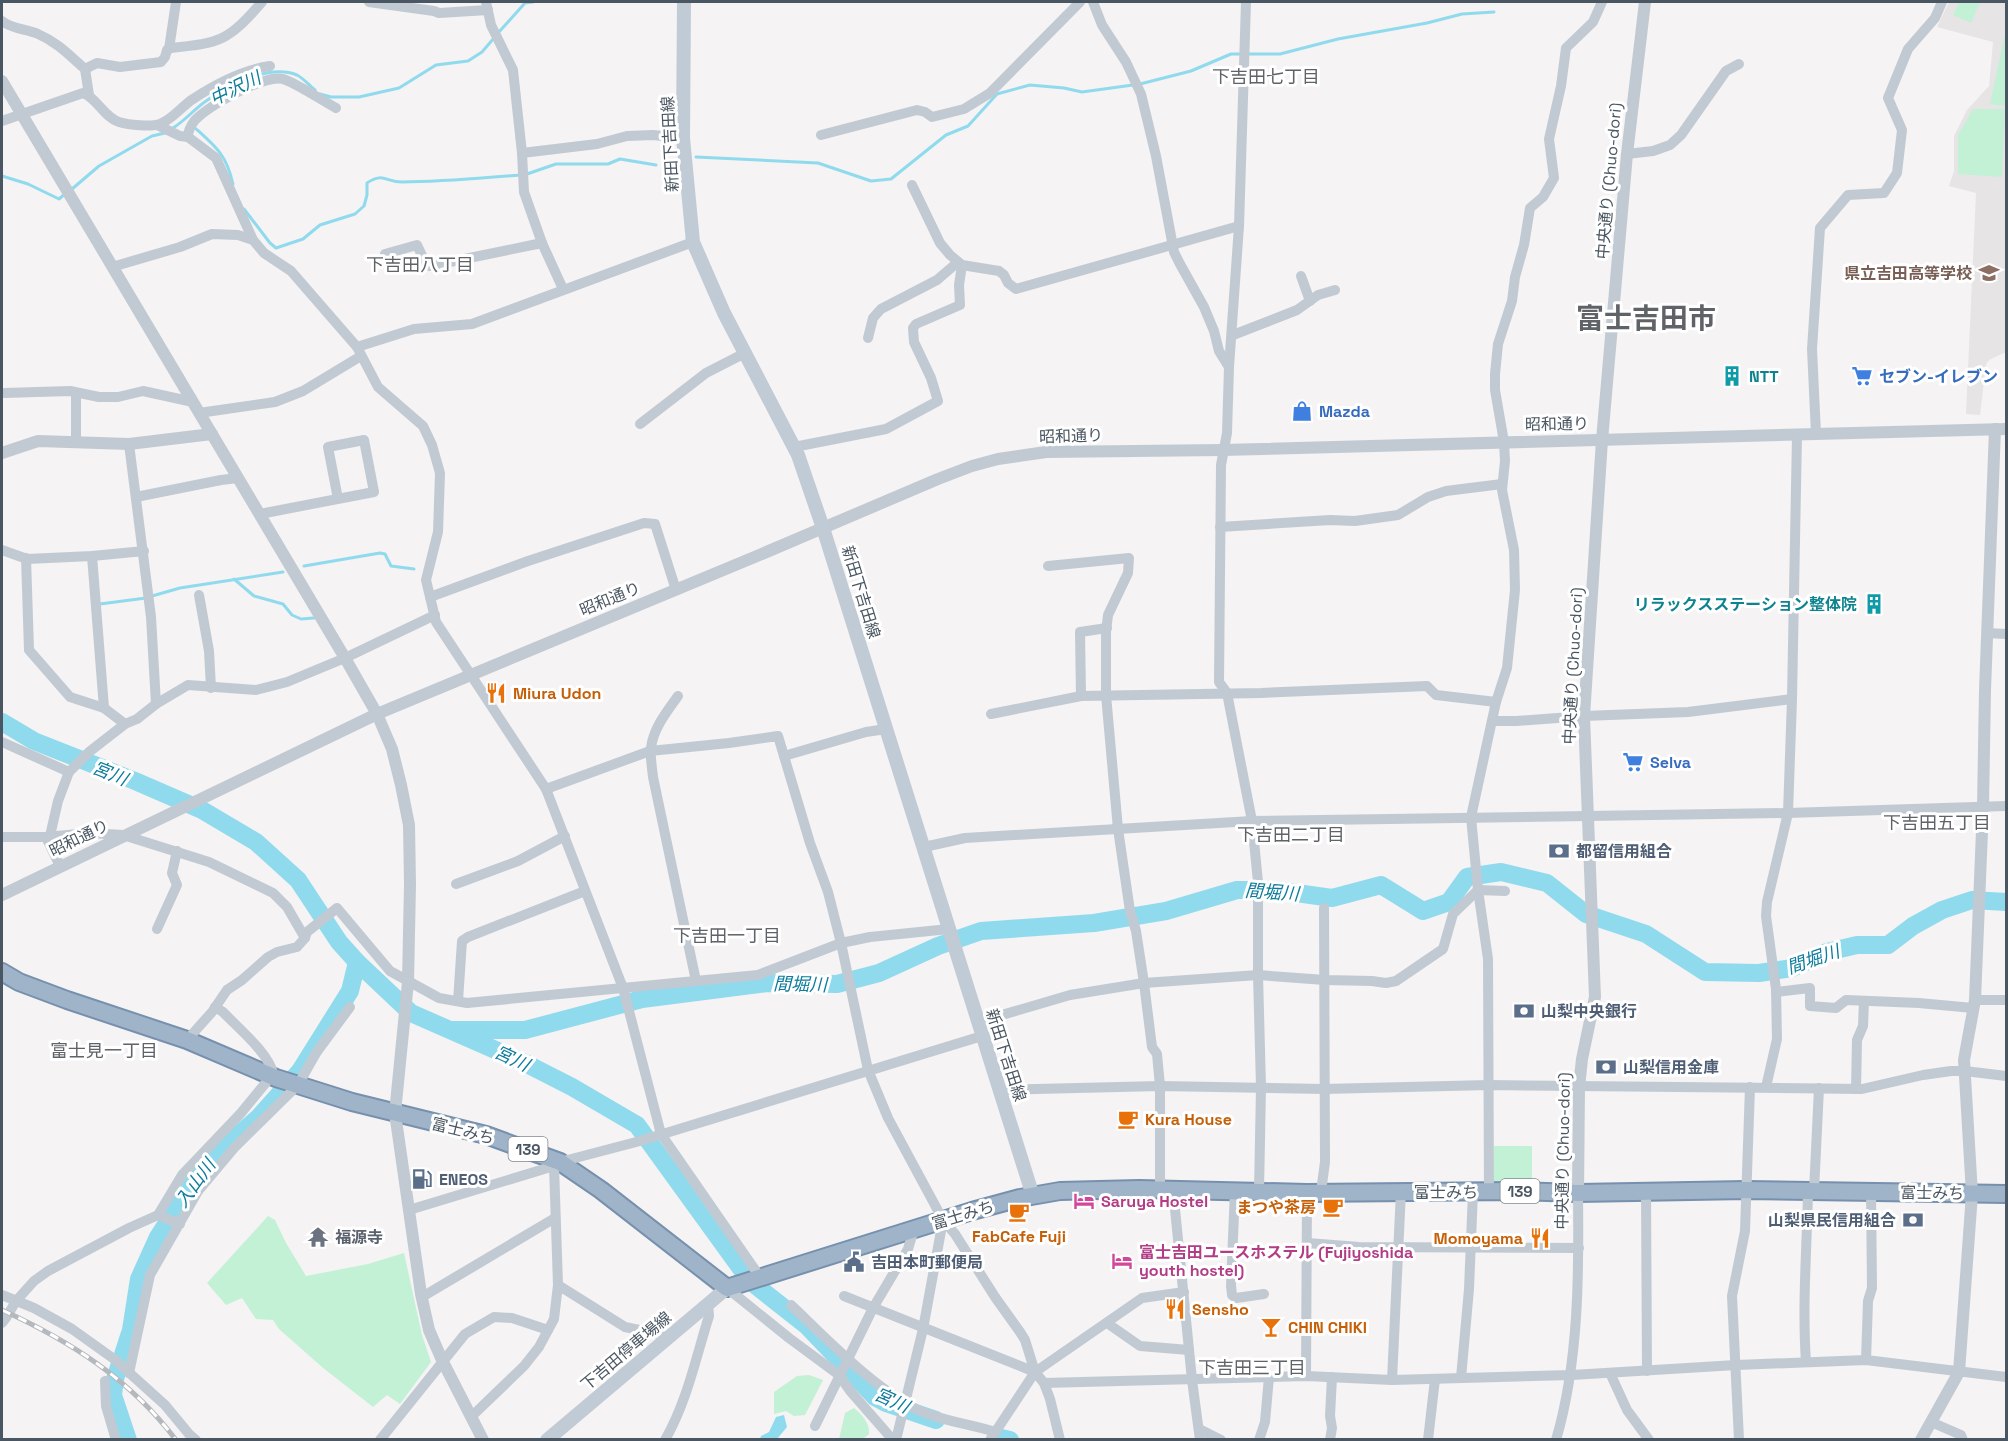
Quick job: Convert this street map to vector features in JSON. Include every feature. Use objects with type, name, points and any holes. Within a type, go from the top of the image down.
[{"type":"highway","name":"富士みち","points":[[2,972],[19,982],[187,1040],[274,1077],[352,1102],[486,1135],[557,1164],[601,1190],[732,1286],[944,1220],[1060,1191],[1166,1189],[1314,1192],[1646,1192],[1746,1190],[2007,1194]]},
{"type":"main road","name":"新田下吉田線","points":[[684,2],[682,138],[693,242],[707,278],[794,447],[823,528],[1033,1196]]},
{"type":"main road","name":"下吉田停車場線","points":[[547,1440],[668,1336],[732,1286]]},
{"type":"street","points":[[85,69],[97,63],[120,67],[160,62],[169,49],[176,2]]},
{"type":"street","points":[[169,49],[222,40],[249,18],[262,2]]},
{"type":"street","points":[[369,2],[451,14],[487,6],[494,32],[513,70],[524,192],[542,243],[563,289]]},
{"type":"street","points":[[821,135],[917,110],[932,117],[964,109],[990,93],[1080,2]]},
{"type":"street","points":[[1093,2],[1102,25],[1125,62],[1141,94],[1156,156],[1173,245],[1180,264],[1197,291],[1209,317],[1219,351],[1229,368]]},
{"type":"street","points":[[1246,2],[1239,226],[1227,433],[1223,450],[1219,682],[1227,693],[1252,821],[1258,882],[1261,1087],[1259,1191]]},
{"type":"street","points":[[1461,1378],[1471,1248],[1481,1192],[1489,1085],[1488,958],[1471,817],[1496,702],[1507,668],[1515,590],[1514,550],[1502,490],[1504,442],[1495,390],[1498,344],[1512,301],[1530,208],[1543,197],[1554,178],[1549,139],[1561,86],[1566,48],[1593,22],[1602,2]]},
{"type":"street","name":"中央通り (Chuo-dori)","points":[[1556,1440],[1572,1376],[1579,1248],[1579,1087],[1582,1059],[1595,997],[1584,716],[1602,440],[1627,154],[1645,2]]},
{"type":"street","points":[[1816,434],[1812,350],[1820,228],[1848,195],[1884,193],[1897,173],[1902,130],[1888,98],[1908,49],[1935,18],[1942,2]]},
{"type":"street","points":[[2,21],[6,25],[37,33],[57,44],[85,69],[89,95],[101,110],[117,122],[157,125],[180,136],[188,137],[210,153],[221,165],[227,187],[253,240],[264,253],[291,271],[359,351],[378,387],[423,426],[432,445],[440,473],[438,532],[426,580],[436,622],[546,789],[623,992],[659,1135],[759,1278]]},
{"type":"street","points":[[1627,154],[1653,151],[1670,145],[1681,135],[1726,71],[1740,64]]},
{"type":"street","points":[[157,125],[167,121],[192,99],[240,74],[270,66]]},
{"type":"street","points":[[188,137],[188,131],[195,120],[223,100],[271,79],[282,79],[336,108]]},
{"type":"street","points":[[2,81],[345,658],[377,714],[392,749],[409,825],[411,884],[408,982],[395,1113],[422,1297],[429,1330],[483,1440]]},
{"type":"street","points":[[2,121],[83,93],[89,95]]},
{"type":"street","points":[[522,153],[597,144],[627,136],[653,135],[682,138]]},
{"type":"street","points":[[912,185],[940,243],[960,263],[999,271],[1005,274],[1008,283],[1016,289],[1239,226]]},
{"type":"street","points":[[112,267],[180,247],[212,234],[238,235],[253,240]]},
{"type":"street","points":[[4,393],[70,391],[99,397],[118,397],[143,391],[196,408],[275,402],[303,391],[359,351],[414,329],[472,324],[693,242]]},
{"type":"street","points":[[385,254],[417,245],[426,264],[430,266],[542,243]]},
{"type":"street","points":[[867,338],[873,318],[881,309],[937,280],[960,263]]},
{"type":"street","points":[[794,447],[886,429],[938,401],[914,342],[913,328],[916,324],[960,305],[960,263]]},
{"type":"street","points":[[1301,276],[1310,301]]},
{"type":"street","points":[[1233,335],[1297,310],[1318,296],[1335,290]]},
{"type":"street","points":[[640,424],[706,373],[745,353]]},
{"type":"street","points":[[76,393],[76,442]]},
{"type":"street","points":[[1921,1440],[1959,1372],[1972,1194],[1964,1059],[1974,1004],[1983,807],[1987,633],[2001,429]]},
{"type":"street","name":"昭和通り","points":[[2,895],[205,795],[377,714],[938,478],[972,466],[1006,458],[1046,452],[1223,450],[2001,429]]},
{"type":"street","points":[[2,453],[38,441],[129,444],[212,434]]},
{"type":"street","points":[[1766,1087],[1777,1039],[1776,990],[1766,916],[1767,902],[1788,813],[1797,435]]},
{"type":"street","points":[[260,514],[338,499],[374,492],[364,440],[328,447],[338,499]]},
{"type":"street","points":[[129,444],[149,597],[156,704]]},
{"type":"street","points":[[136,497],[238,478]]},
{"type":"street","points":[[1220,527],[1355,520],[1398,514],[1428,497],[1446,491],[1503,484]]},
{"type":"street","points":[[430,597],[528,561],[644,523],[655,524],[676,590]]},
{"type":"street","points":[[2,550],[26,558],[92,556],[144,551]]},
{"type":"street","points":[[92,556],[104,708]]},
{"type":"street","points":[[26,558],[29,650],[70,697],[104,708],[125,724]]},
{"type":"street","points":[[1048,566],[1128,558],[1128,573],[1108,615],[1107,628],[1106,695],[1118,829],[1130,911],[1136,931],[1144,982],[1152,1047],[1157,1054],[1166,1189],[1184,1292],[1199,1434],[1221,1440]]},
{"type":"street","points":[[199,595],[209,651],[211,688]]},
{"type":"street","points":[[60,866],[48,837],[58,801],[70,771],[89,752],[125,724],[189,685],[256,690],[287,682],[345,658],[435,615]]},
{"type":"street","points":[[1080,696],[1080,632],[1107,628]]},
{"type":"street","points":[[1987,633],[2007,634]]},
{"type":"street","points":[[991,714],[1080,696],[1427,686],[1436,695],[1496,702]]},
{"type":"street","points":[[678,696],[664,714],[650,751],[653,777],[696,981]]},
{"type":"street","points":[[1493,721],[1688,712],[1792,699]]},
{"type":"street","points":[[784,756],[866,732],[886,729]]},
{"type":"street","points":[[546,789],[650,751],[778,736],[810,843],[828,892],[868,1070],[888,1118],[944,1220],[1024,1340],[1035,1372],[1044,1383],[1050,1399],[1060,1440]]},
{"type":"street","points":[[2,742],[70,771]]},
{"type":"street","points":[[924,847],[965,838],[1252,821],[1587,814],[1788,813],[2007,806]]},
{"type":"street","points":[[2,837],[48,837],[89,833],[123,835],[177,851],[209,862],[273,892],[287,907],[306,935]]},
{"type":"street","points":[[456,884],[518,861],[565,836]]},
{"type":"street","points":[[157,929],[177,885],[172,873],[177,851]]},
{"type":"street","points":[[978,1022],[1070,995],[1144,982],[1258,975],[1386,983],[1396,981],[1443,949],[1453,914],[1478,890],[1505,891]]},
{"type":"street","points":[[458,1001],[462,941],[585,891]]},
{"type":"street","points":[[187,1040],[227,990],[268,957],[297,947],[306,935],[336,908],[390,971],[439,998],[467,1003],[623,992],[758,975],[841,943],[870,937],[951,936]]},
{"type":"street","points":[[1306,1376],[1307,1243],[1314,1192],[1325,1162],[1324,908]]},
{"type":"street","points":[[1776,990],[1810,988],[1810,1006],[1836,1008],[1846,1000],[1974,1004],[2007,1000]]},
{"type":"street","points":[[1856,1089],[1857,1040],[1863,1026],[1863,1001]]},
{"type":"street","points":[[2,1323],[16,1301],[34,1281],[48,1271],[111,1237],[160,1215],[182,1175],[274,1077],[262,1053],[223,1012],[215,1007]]},
{"type":"street","points":[[128,1371],[150,1275],[198,1191],[216,1168],[296,1084],[350,1007]]},
{"type":"street","points":[[409,1210],[982,1036]]},
{"type":"street","points":[[1000,1090],[1160,1086],[1324,1089],[1489,1085],[1856,1089],[1923,1075],[1965,1071],[2007,1076]]},
{"type":"street","points":[[1739,1440],[1732,1296],[1745,1231],[1750,1087]]},
{"type":"street","points":[[1806,1362],[1803,1324],[1819,1088]]},
{"type":"street","points":[[471,1417],[524,1366],[539,1347],[554,1319],[558,1285],[555,1218],[557,1164]]},
{"type":"street","points":[[1235,1190],[1232,1295],[1236,1298],[1264,1294]]},
{"type":"street","points":[[1392,1380],[1401,1191]]},
{"type":"street","points":[[1646,1192],[1647,1371]]},
{"type":"street","points":[[1866,1360],[1868,1301],[1872,1288],[1871,1192]]},
{"type":"street","points":[[160,1215],[179,1224]]},
{"type":"street","points":[[422,1297],[555,1218]]},
{"type":"street","points":[[895,1440],[923,1329],[944,1220]]},
{"type":"street","points":[[815,1426],[873,1308],[908,1249],[914,1229]]},
{"type":"street","points":[[1307,1243],[1359,1247],[1579,1248]]},
{"type":"street","points":[[558,1285],[625,1327],[668,1336]]},
{"type":"street","points":[[732,1286],[789,1338],[839,1375],[851,1392],[895,1440]]},
{"type":"street","points":[[791,1305],[873,1379],[905,1403],[927,1414],[992,1436],[1035,1372],[1142,1298],[1184,1292]]},
{"type":"street","points":[[2,1295],[34,1308],[72,1329],[116,1360],[165,1405],[196,1440]]},
{"type":"street","points":[[844,1296],[1035,1372]]},
{"type":"street","points":[[665,1440],[677,1417],[684,1396],[709,1316],[708,1305]]},
{"type":"street","points":[[380,1440],[465,1334],[494,1317],[512,1318],[548,1330]]},
{"type":"street","points":[[1107,1323],[1140,1346],[1189,1350]]},
{"type":"street","points":[[1044,1383],[1306,1376],[1392,1380],[1572,1376],[1736,1365],[1866,1360],[2007,1377]]},
{"type":"street","points":[[1610,1373],[1627,1410],[1649,1440]]},
{"type":"street","points":[[1259,1440],[1265,1422],[1269,1377]]},
{"type":"street","points":[[1330,1440],[1332,1377]]},
{"type":"street","points":[[1428,1440],[1435,1379]]},
{"type":"street","points":[[105,1382],[106,1406],[116,1440]]},
{"type":"street","points":[[1931,1422],[1961,1435],[1963,1440]]},
{"type":"shaded area","name":"県立吉田高等学校","points":[[1949,2],[2006,2],[2006,352],[1989,360],[1986,364],[1980,415],[1966,414],[1976,193],[1949,186],[1954,171],[1954,136],[1967,110],[1989,86],[1993,42],[1937,27]]},
{"type":"green space","points":[[1959,2],[1980,2],[1971,23],[1953,15]]},
{"type":"green space","points":[[2006,29],[2006,106],[1990,104]]},
{"type":"green space","points":[[1973,109],[2005,109],[2002,177],[1958,174],[1958,135]]},
{"type":"green space","points":[[1494,1146],[1532,1146],[1532,1190],[1494,1188]]},
{"type":"green space","points":[[268,1216],[275,1220],[306,1276],[368,1264],[404,1253],[422,1335],[431,1362],[400,1404],[387,1395],[373,1407],[322,1367],[279,1329],[273,1320],[256,1319],[242,1298],[226,1305],[207,1283]]},
{"type":"green space","points":[[809,1375],[823,1380],[805,1415],[794,1416],[786,1411],[774,1414],[774,1392],[797,1376]]},
{"type":"green space","points":[[854,1408],[865,1420],[869,1434],[863,1439],[839,1439],[845,1413]]},
{"type":"water","points":[[784,1415],[787,1427],[777,1439],[760,1439],[769,1432],[776,1417]]},
{"type":"waterway","name":"中沢川","points":[[498,33],[525,3],[533,2]]},
{"type":"waterway","points":[[1140,84],[1191,71],[1231,54],[1280,54],[1338,39],[1427,23],[1462,14],[1494,12]]},
{"type":"waterway","name":"中沢川","points":[[320,94],[331,97],[359,97],[399,88],[436,65],[468,61],[482,52],[494,38]]},
{"type":"waterway","name":"中沢川","points":[[173,128],[204,102],[240,82],[263,74],[286,72],[297,75],[315,90]]},
{"type":"waterway","points":[[696,157],[818,163],[871,181],[891,179],[946,135],[968,126],[997,94],[1030,85],[1082,92],[1133,85]]},
{"type":"waterway","points":[[194,127],[219,152],[227,165],[233,184]]},
{"type":"waterway","name":"中沢川","points":[[72,189],[99,166],[152,136],[165,133]]},
{"type":"waterway","points":[[527,174],[556,164],[608,164],[620,159],[656,165]]},
{"type":"waterway","points":[[244,209],[276,248],[303,239],[320,225],[355,214],[364,206],[367,183],[377,178],[397,182],[417,182],[520,175]]},
{"type":"waterway","name":"中沢川","points":[[2,176],[28,184],[59,199],[66,193]]},
{"type":"waterway","points":[[304,566],[380,553],[385,554],[391,566],[414,569]]},
{"type":"waterway","points":[[152,596],[180,588],[283,572]]},
{"type":"waterway","points":[[234,579],[254,596],[283,604],[292,615],[301,619],[314,618]]},
{"type":"waterway","points":[[100,604],[146,598]]},
{"type":"waterway","name":"宮川","points":[[2,722],[34,741],[202,810],[256,842],[298,880],[339,942],[357,962],[411,1013],[523,1062],[572,1087],[637,1125],[750,1281],[807,1326],[875,1397],[936,1420]]},
{"type":"waterway","name":"間堀川","points":[[453,1030],[525,1030],[642,999],[768,983],[837,984],[879,973],[938,946],[981,931],[1094,923],[1166,911],[1237,890],[1275,890],[1332,898],[1381,885],[1423,911],[1449,902],[1467,877],[1501,872],[1547,883],[1586,914],[1646,934],[1705,972],[1759,973],[1792,968],[1827,952],[1857,945],[1888,945],[1913,926],[1942,910],[1972,900],[2006,902]]},
{"type":"waterway","name":"入山川","points":[[128,1440],[113,1395],[115,1379],[131,1330],[139,1279],[158,1237],[205,1164],[259,1117],[300,1071],[350,991],[357,962]]},
{"type":"waterway","name":"宮川","points":[[997,1437],[1010,1440]]},
{"type":"railway","points":[[2,1310],[75,1349],[119,1380],[139,1398],[176,1440]]},
{"type":"place","name":"県立吉田高等学校","points":[[1989,273]]},
{"type":"place","name":"NTT","points":[[1732,376]]},
{"type":"place","name":"セブン-イレブン","points":[[1862,376]]},
{"type":"place","name":"Mazda","points":[[1302,411]]},
{"type":"place","name":"リラックスステーション整体院","points":[[1874,604]]},
{"type":"place","name":"Miura Udon","points":[[496,693]]},
{"type":"place","name":"Selva","points":[[1633,762]]},
{"type":"place","name":"都留信用組合","points":[[1559,851]]},
{"type":"place","name":"山梨中央銀行","points":[[1524,1011]]},
{"type":"place","name":"山梨信用金庫","points":[[1606,1067]]},
{"type":"place","name":"Kura House","points":[[1128,1119]]},
{"type":"place","name":"ENEOS","points":[[422,1179]]},
{"type":"place","name":"Saruya Hostel","points":[[1084,1201]]},
{"type":"place","name":"まつや茶房","points":[[1333,1207]]},
{"type":"place","name":"FabCafe Fuji","points":[[1019,1212]]},
{"type":"place","name":"山梨県民信用組合","points":[[1913,1220]]},
{"type":"place","name":"福源寺","points":[[318,1237]]},
{"type":"place","name":"Momoyama","points":[[1540,1238]]},
{"type":"place","name":"富士吉田ユースホステル (Fujiyoshida youth hostel)","points":[[1122,1261]]},
{"type":"place","name":"吉田本町郵便局","points":[[854,1262]]},
{"type":"place","name":"Sensho","points":[[1175,1309]]},
{"type":"place","name":"CHIN CHIKI","points":[[1271,1327]]},
{"type":"district","name":"下吉田七丁目","points":[[1266,76]]},
{"type":"district","name":"下吉田八丁目","points":[[420,264]]},
{"type":"district","name":"富士吉田市","points":[[1646,318]]},
{"type":"district","name":"下吉田五丁目","points":[[1937,822]]},
{"type":"district","name":"下吉田二丁目","points":[[1291,834]]},
{"type":"district","name":"下吉田一丁目","points":[[727,935]]},
{"type":"district","name":"富士見一丁目","points":[[104,1050]]},
{"type":"district","name":"下吉田三丁目","points":[[1252,1367]]}]
